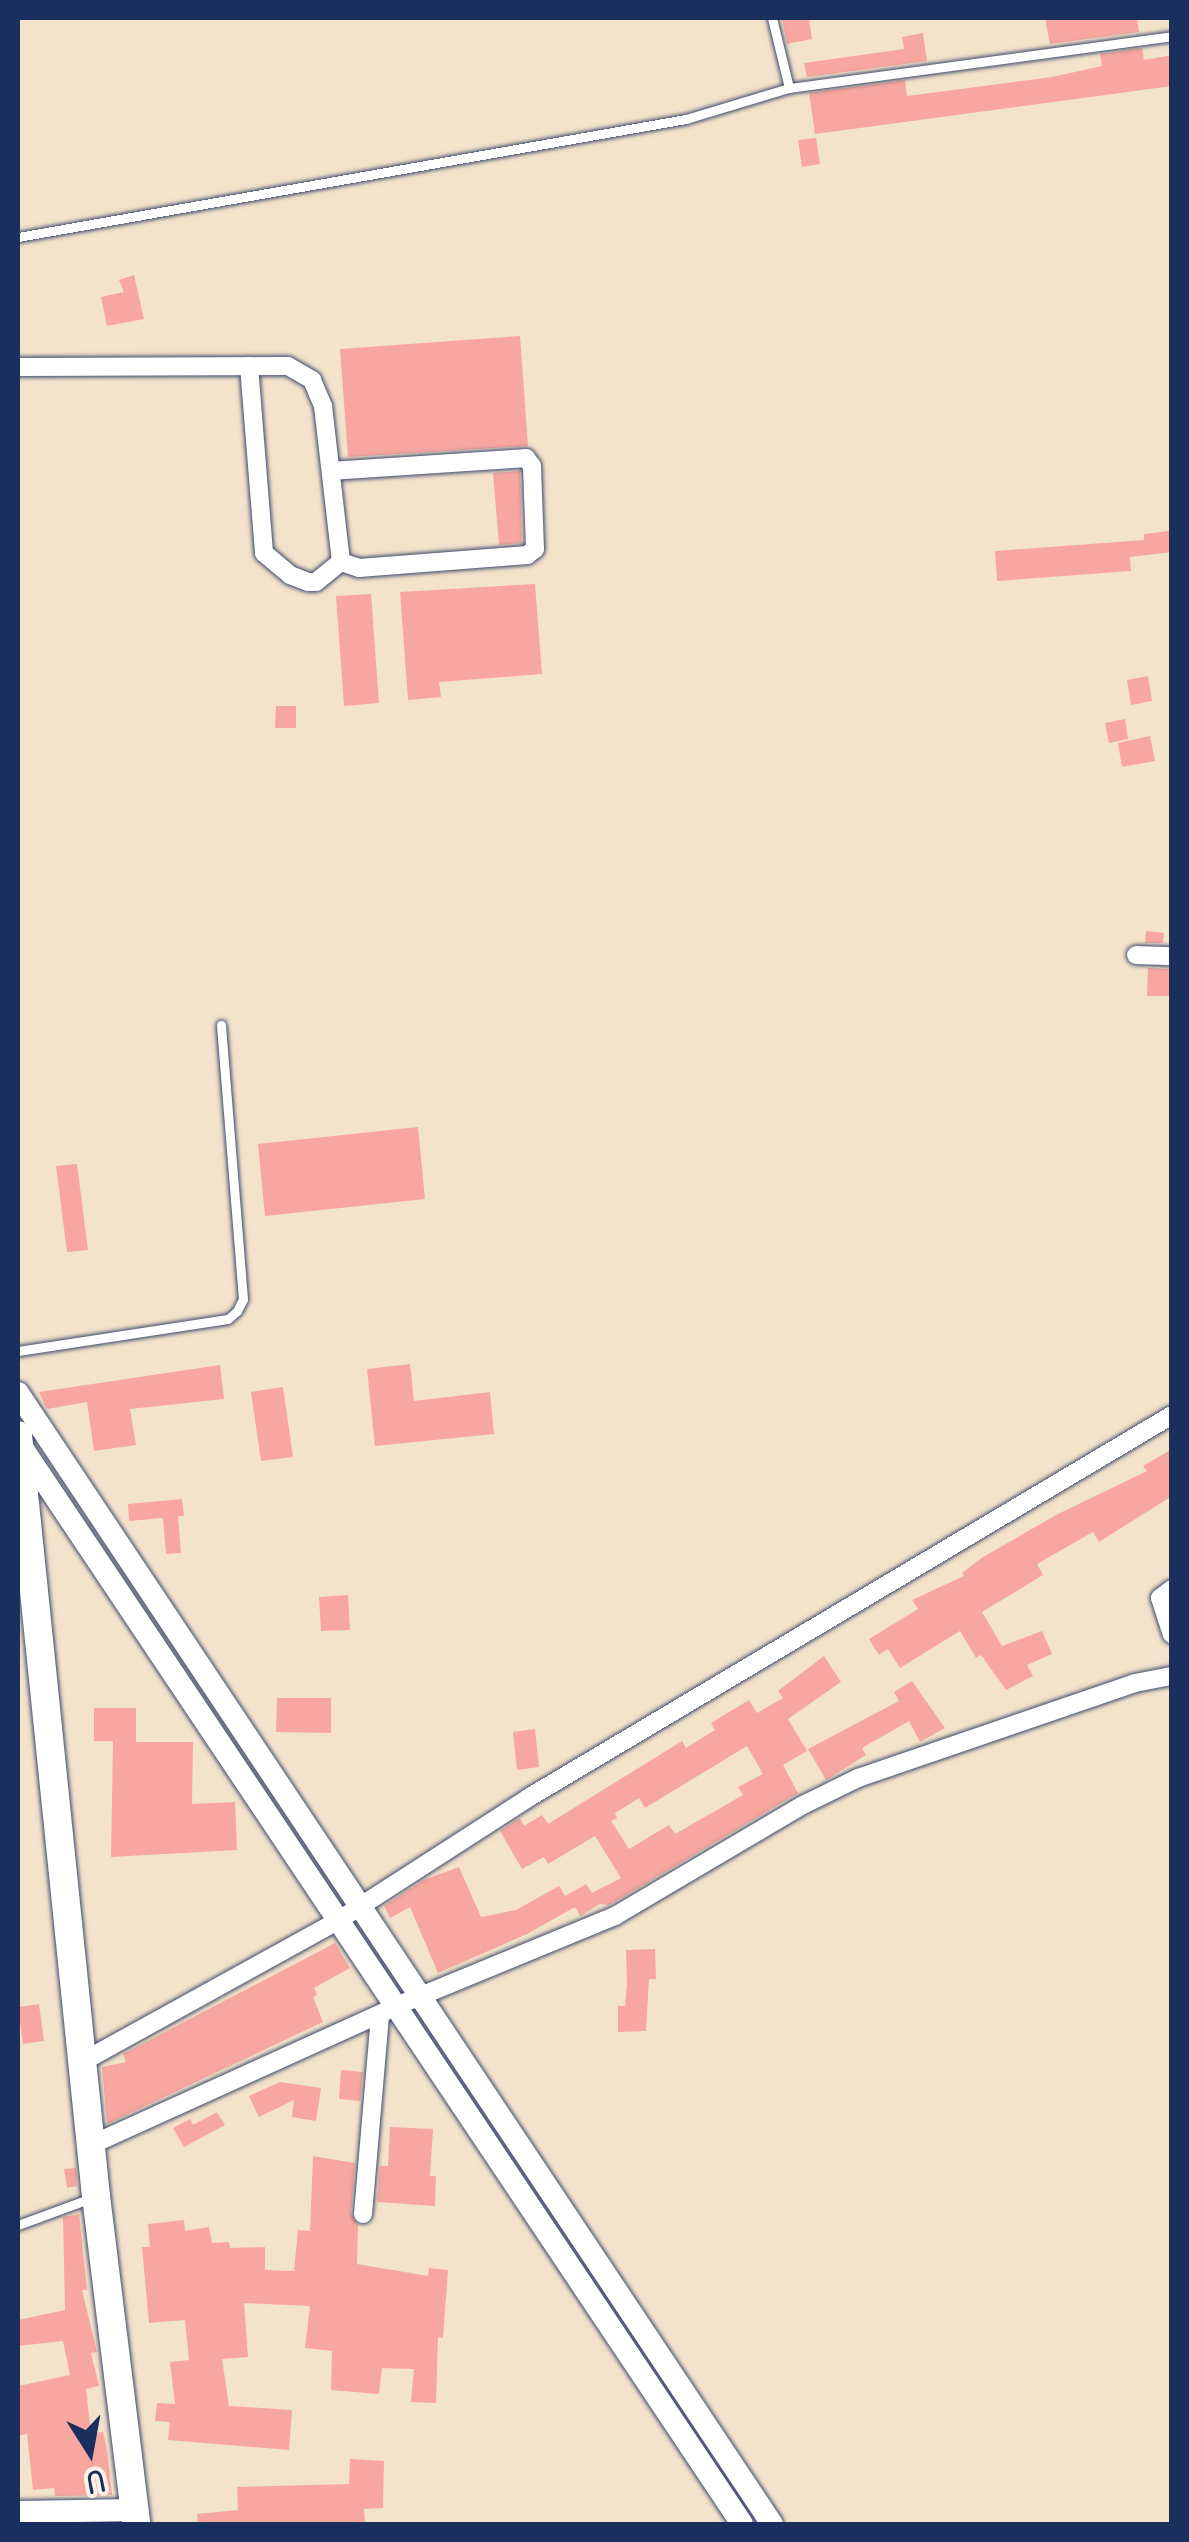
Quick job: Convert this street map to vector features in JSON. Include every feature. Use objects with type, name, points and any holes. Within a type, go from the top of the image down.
[{"type":"main road","points":[[18,1436],[96,2196],[135,2517]]},
{"type":"street","points":[[249,366],[264,554],[290,575],[308,582],[326,575],[341,562]]},
{"type":"street","points":[[18,367],[288,366],[312,380],[322,406],[341,562]]},
{"type":"street","points":[[331,471],[523,457],[532,466],[536,544],[530,554],[358,568],[341,562]]},
{"type":"street","points":[[1136,955],[1172,956]]},
{"type":"street","points":[[18,1393],[423,1995],[772,2524]]},
{"type":"street","points":[[82,2062],[340,1920],[528,1798],[1172,1415]]},
{"type":"street","points":[[19,1443],[340,1920],[389,2010],[742,2524]]},
{"type":"street","points":[[1172,1589],[1160,1598],[1172,1634]]},
{"type":"street","points":[[93,2144],[423,1995],[615,1916],[802,1805],[858,1778],[1135,1683],[1172,1676]]},
{"type":"street","points":[[362,2214],[389,2010]]},
{"type":"street","points":[[18,2512],[135,2517]]},
{"type":"lane","points":[[772,18],[789,88]]},
{"type":"lane","points":[[18,238],[686,119],[789,88],[1172,36]]},
{"type":"lane","points":[[18,1351],[193,1326],[228,1319],[237,1310],[243,1299],[221,1025]]},
{"type":"lane","points":[[18,2225],[96,2196]]},
{"type":"building","points":[[782,18],[809,18],[812,39],[787,44]]},
{"type":"building","points":[[1045,18],[1137,18],[1139,32],[1050,44]]},
{"type":"building","points":[[923,33],[927,61],[807,77],[804,63],[904,49],[902,37]]},
{"type":"building","points":[[1142,48],[1144,60],[1172,55],[1172,86],[815,134],[809,93],[905,80],[907,96],[1052,77],[1102,66],[1100,54]]},
{"type":"building","points":[[816,138],[820,164],[802,167],[798,140]]},
{"type":"building","points":[[134,275],[144,319],[107,326],[101,297],[124,292],[119,280]]},
{"type":"building","points":[[520,336],[528,446],[348,457],[340,349]]},
{"type":"building","points":[[520,471],[522,543],[499,545],[493,473]]},
{"type":"building","points":[[1169,531],[1172,552],[1130,557],[1131,571],[997,581],[995,551],[1144,540],[1144,534]]},
{"type":"building","points":[[535,584],[542,674],[439,682],[441,697],[408,700],[400,592]]},
{"type":"building","points":[[371,594],[379,703],[344,706],[336,596]]},
{"type":"building","points":[[1148,676],[1152,701],[1131,705],[1127,680]]},
{"type":"building","points":[[276,706],[296,706],[296,728],[275,728]]},
{"type":"building","points":[[1125,719],[1128,739],[1109,743],[1105,723]]},
{"type":"building","points":[[1150,736],[1155,761],[1122,767],[1118,743]]},
{"type":"building","points":[[1146,931],[1164,933],[1163,943],[1145,943]]},
{"type":"building","points":[[1148,968],[1172,969],[1172,996],[1147,996]]},
{"type":"building","points":[[418,1127],[425,1199],[265,1216],[258,1144]]},
{"type":"building","points":[[77,1164],[88,1250],[67,1252],[56,1166]]},
{"type":"building","points":[[410,1364],[414,1401],[490,1392],[494,1434],[375,1446],[367,1369]]},
{"type":"building","points":[[220,1365],[224,1399],[130,1409],[136,1445],[94,1451],[87,1402],[47,1409],[39,1392]]},
{"type":"building","points":[[283,1387],[293,1457],[261,1461],[251,1392]]},
{"type":"building","points":[[1172,1449],[1172,1496],[1099,1542],[1093,1532],[1037,1564],[1043,1575],[982,1612],[1002,1646],[1042,1631],[1052,1654],[1027,1665],[1033,1676],[1006,1690],[981,1655],[976,1658],[960,1631],[900,1668],[888,1649],[879,1655],[869,1639],[918,1609],[912,1600],[964,1576],[962,1573],[983,1557],[1058,1514],[1147,1471],[1143,1466]]},
{"type":"building","points":[[182,1499],[184,1516],[178,1516],[181,1553],[166,1554],[163,1518],[129,1521],[128,1504]]},
{"type":"building","points":[[348,1595],[350,1630],[321,1631],[319,1597]]},
{"type":"building","points":[[824,1656],[841,1682],[788,1719],[807,1751],[783,1765],[798,1793],[609,1905],[600,1904],[580,1916],[575,1907],[527,1934],[438,1973],[410,1907],[390,1918],[384,1906],[424,1880],[459,1867],[481,1917],[516,1910],[559,1886],[565,1896],[586,1884],[592,1893],[621,1878],[595,1836],[548,1864],[544,1857],[522,1869],[500,1831],[520,1818],[524,1826],[542,1815],[548,1824],[682,1741],[686,1748],[715,1730],[711,1723],[749,1700],[757,1713],[783,1698],[778,1691]],"holes":[[[747,1746],[763,1774],[738,1787],[743,1795],[675,1834],[669,1825],[629,1849],[611,1821],[617,1818],[615,1813],[639,1798],[645,1808]]]},
{"type":"building","points":[[912,1681],[945,1728],[920,1742],[909,1721],[862,1748],[866,1755],[826,1780],[808,1749],[899,1701],[894,1692]]},
{"type":"building","points":[[277,1698],[331,1698],[331,1733],[276,1732]]},
{"type":"building","points":[[94,1708],[136,1708],[136,1742],[193,1742],[192,1804],[235,1802],[237,1850],[111,1857],[113,1741],[94,1741]]},
{"type":"building","points":[[535,1729],[539,1767],[517,1770],[513,1732]]},
{"type":"building","points":[[335,1943],[350,1968],[314,1988],[317,1995],[313,1997],[323,2022],[107,2124],[102,2067],[126,2062],[123,2054]]},
{"type":"building","points":[[655,1949],[656,1979],[649,1979],[646,2031],[618,2032],[618,2006],[625,2006],[627,1986],[626,1950]]},
{"type":"building","points":[[39,2004],[44,2041],[23,2044],[18,2007]]},
{"type":"building","points":[[341,2070],[363,2072],[360,2101],[339,2099]]},
{"type":"building","points":[[280,2082],[321,2088],[316,2121],[292,2117],[294,2100],[259,2117],[249,2096]]},
{"type":"building","points":[[217,2112],[225,2125],[184,2147],[173,2128],[190,2119],[193,2125]]},
{"type":"building","points":[[390,2127],[433,2129],[430,2176],[436,2176],[435,2206],[377,2202],[380,2166],[388,2166]]},
{"type":"building","points":[[313,2156],[355,2163],[351,2213],[358,2225],[357,2264],[428,2276],[429,2268],[448,2270],[443,2338],[438,2337],[436,2403],[411,2402],[414,2369],[382,2368],[379,2394],[331,2390],[332,2351],[305,2348],[310,2306],[244,2303],[248,2357],[222,2359],[229,2406],[292,2410],[289,2450],[168,2440],[170,2422],[155,2421],[157,2403],[175,2404],[170,2362],[189,2360],[185,2320],[149,2323],[142,2247],[150,2247],[148,2224],[184,2220],[185,2231],[209,2227],[212,2243],[229,2242],[230,2248],[265,2247],[265,2270],[294,2271],[298,2230],[310,2231]]},
{"type":"building","points":[[76,2168],[77,2186],[67,2188],[64,2169]]},
{"type":"building","points":[[79,2214],[87,2290],[82,2290],[97,2352],[91,2353],[99,2386],[86,2389],[91,2433],[103,2432],[112,2495],[55,2496],[54,2488],[33,2490],[27,2434],[18,2436],[18,2386],[70,2375],[63,2341],[18,2346],[18,2320],[65,2310],[63,2217]]},
{"type":"building","points":[[350,2459],[384,2461],[383,2508],[364,2509],[365,2524],[198,2524],[197,2514],[238,2510],[237,2487],[349,2484]]}]
